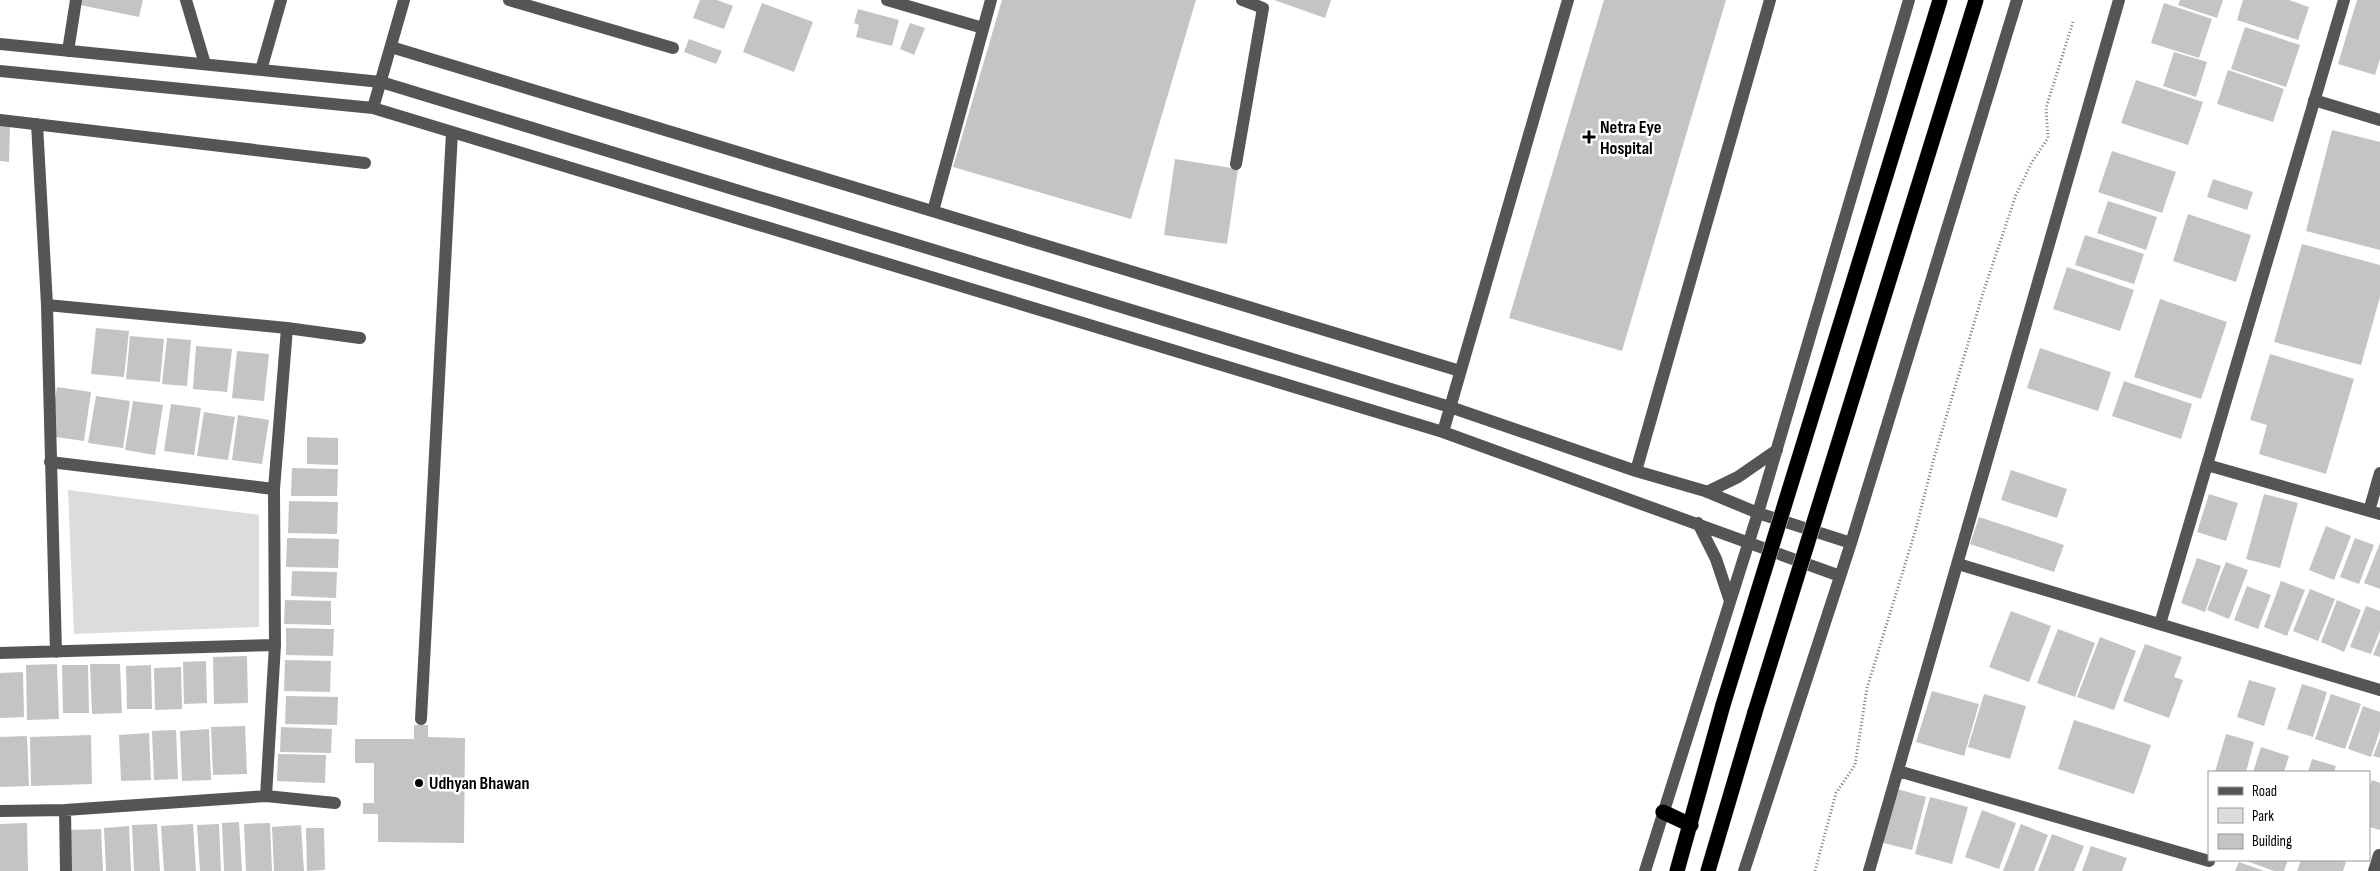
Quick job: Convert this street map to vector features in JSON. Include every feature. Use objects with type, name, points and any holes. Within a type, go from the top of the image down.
[{"type":"highway","points":[[1677,871],[1723,705],[1940,0]]},
{"type":"highway","points":[[1708,871],[1755,712],[1976,0]]},
{"type":"highway","points":[[1663,812],[1691,825]]},
{"type":"street","points":[[68,51],[76,0]]},
{"type":"street","points":[[186,0],[205,64]]},
{"type":"street","points":[[261,70],[281,0]]},
{"type":"street","points":[[373,108],[404,0]]},
{"type":"street","points":[[509,0],[673,48]]},
{"type":"street","points":[[887,0],[983,28]]},
{"type":"street","points":[[933,211],[991,0]]},
{"type":"street","points":[[1236,164],[1263,8],[1242,0]]},
{"type":"street","points":[[1443,432],[1568,0]]},
{"type":"street","points":[[1636,471],[1770,0]]},
{"type":"street","points":[[1645,871],[1758,513],[1909,0]]},
{"type":"street","points":[[1744,871],[1851,543],[2017,0]]},
{"type":"street","points":[[1869,871],[2119,0]]},
{"type":"street","points":[[2160,624],[2344,0]]},
{"type":"street","points":[[0,44],[381,82],[1450,407],[1636,471],[1707,492],[1758,513],[1851,543]]},
{"type":"street","points":[[391,47],[1460,371]]},
{"type":"street","points":[[0,72],[373,108],[1443,432],[1840,576]]},
{"type":"street","points":[[2314,100],[2380,120]]},
{"type":"street","points":[[0,120],[365,163]]},
{"type":"street","points":[[37,124],[47,305],[56,652]]},
{"type":"street","points":[[421,719],[452,132]]},
{"type":"street","points":[[47,305],[287,328],[360,338]]},
{"type":"street","points":[[266,796],[275,645],[274,489],[287,328]]},
{"type":"street","points":[[1707,492],[1738,477],[1777,450]]},
{"type":"street","points":[[50,462],[274,489]]},
{"type":"street","points":[[2208,464],[2375,512],[2380,473]]},
{"type":"street","points":[[1698,524],[1716,559],[1730,602]]},
{"type":"street","points":[[1958,564],[2380,690]]},
{"type":"street","points":[[0,653],[275,645]]},
{"type":"street","points":[[1898,771],[2208,864]]},
{"type":"street","points":[[0,811],[65,810],[266,796],[335,803]]},
{"type":"street","points":[[65,810],[66,871]]},
{"type":"street","points":[[2374,871],[2376,854]]},
{"type":"path","points":[[1814,871],[1836,793],[1855,765],[1867,688],[1915,532],[1934,458],[1983,293],[2016,195],[2032,162],[2048,138],[2046,108],[2073,22]]},
{"type":"green space","points":[[68,490],[259,515],[259,627],[74,634]]},
{"type":"building","points":[[81,0],[143,0],[139,17],[80,5]]},
{"type":"building","points":[[700,0],[717,0],[733,6],[724,29],[693,18]]},
{"type":"building","points":[[1002,0],[1196,0],[1131,219],[953,167]]},
{"type":"building","points":[[1274,0],[1331,0],[1325,18]]},
{"type":"building","points":[[1604,0],[1726,0],[1622,351],[1509,318]]},
{"type":"building","points":[[2180,0],[2223,0],[2217,18],[2178,5]]},
{"type":"building","points":[[2243,0],[2289,0],[2309,7],[2298,40],[2237,20]]},
{"type":"building","points":[[2357,0],[2380,0],[2380,59],[2375,75],[2338,64]]},
{"type":"building","points":[[762,3],[813,22],[794,72],[743,52]]},
{"type":"building","points":[[2164,3],[2212,19],[2199,58],[2151,43]]},
{"type":"building","points":[[858,9],[899,20],[892,46],[856,37],[859,25],[854,23]]},
{"type":"building","points":[[910,23],[925,28],[914,55],[900,49]]},
{"type":"building","points":[[2245,27],[2300,45],[2286,87],[2231,69]]},
{"type":"building","points":[[689,39],[722,51],[716,64],[684,52]]},
{"type":"building","points":[[2174,52],[2207,62],[2196,97],[2163,86]]},
{"type":"building","points":[[2228,70],[2284,89],[2273,122],[2217,104]]},
{"type":"building","points":[[2136,80],[2203,102],[2188,145],[2121,123]]},
{"type":"building","points":[[0,126],[10,126],[9,162],[0,161]]},
{"type":"building","points":[[2332,130],[2380,142],[2380,250],[2306,231]]},
{"type":"building","points":[[2112,151],[2176,172],[2162,213],[2098,192]]},
{"type":"building","points":[[1175,159],[1238,169],[1227,244],[1164,235]]},
{"type":"building","points":[[2213,179],[2253,192],[2247,210],[2207,197]]},
{"type":"building","points":[[2108,201],[2157,217],[2146,250],[2097,233]]},
{"type":"building","points":[[2188,214],[2251,235],[2236,282],[2173,261]]},
{"type":"building","points":[[2085,235],[2144,254],[2134,284],[2075,265]]},
{"type":"building","points":[[2302,244],[2380,265],[2380,297],[2361,365],[2274,342]]},
{"type":"building","points":[[2067,267],[2134,290],[2120,331],[2053,309]]},
{"type":"building","points":[[2160,299],[2227,322],[2201,399],[2134,377]]},
{"type":"building","points":[[96,328],[129,331],[124,377],[91,374]]},
{"type":"building","points":[[130,336],[164,339],[160,382],[126,379]]},
{"type":"building","points":[[167,338],[191,340],[187,386],[162,384]]},
{"type":"building","points":[[196,346],[232,349],[227,392],[193,389]]},
{"type":"building","points":[[2040,348],[2111,372],[2098,411],[2027,388]]},
{"type":"building","points":[[237,351],[269,354],[264,401],[232,398]]},
{"type":"building","points":[[2270,354],[2354,379],[2326,474],[2259,454],[2267,425],[2250,420]]},
{"type":"building","points":[[2124,381],[2192,404],[2181,439],[2112,416]]},
{"type":"building","points":[[57,387],[91,392],[84,441],[49,436]]},
{"type":"building","points":[[96,396],[130,401],[123,448],[88,443]]},
{"type":"building","points":[[133,401],[163,405],[155,455],[125,450]]},
{"type":"building","points":[[171,404],[201,408],[194,455],[164,451]]},
{"type":"building","points":[[204,412],[235,417],[228,460],[197,456]]},
{"type":"building","points":[[238,415],[269,420],[262,464],[232,460]]},
{"type":"building","points":[[307,437],[338,438],[338,465],[307,464]]},
{"type":"building","points":[[292,468],[338,469],[337,496],[291,496]]},
{"type":"building","points":[[2011,470],[2067,489],[2057,518],[2001,500]]},
{"type":"building","points":[[2209,494],[2238,503],[2226,541],[2197,532]]},
{"type":"building","points":[[2264,494],[2298,503],[2280,568],[2246,559]]},
{"type":"building","points":[[289,501],[338,502],[337,534],[288,533]]},
{"type":"building","points":[[1979,517],[2064,545],[2054,572],[1970,544]]},
{"type":"building","points":[[2326,526],[2351,536],[2334,580],[2309,570]]},
{"type":"building","points":[[287,538],[339,539],[338,568],[286,567]]},
{"type":"building","points":[[2355,538],[2374,545],[2359,584],[2340,577]]},
{"type":"building","points":[[2380,543],[2380,589],[2364,583]]},
{"type":"building","points":[[2197,558],[2221,566],[2205,612],[2181,603]]},
{"type":"building","points":[[2226,562],[2248,570],[2229,619],[2207,610]]},
{"type":"building","points":[[292,571],[337,572],[336,598],[291,596]]},
{"type":"building","points":[[2281,581],[2305,590],[2287,636],[2264,627]]},
{"type":"building","points":[[2247,586],[2271,595],[2258,629],[2234,620]]},
{"type":"building","points":[[2310,589],[2335,599],[2318,641],[2293,631]]},
{"type":"building","points":[[285,600],[331,601],[331,625],[284,624]]},
{"type":"building","points":[[2337,600],[2361,610],[2344,652],[2321,642]]},
{"type":"building","points":[[2366,606],[2380,611],[2380,631],[2371,654],[2350,647]]},
{"type":"building","points":[[2011,611],[2051,626],[2029,682],[1989,667]]},
{"type":"building","points":[[286,628],[334,629],[333,656],[286,655]]},
{"type":"building","points":[[2058,629],[2095,643],[2075,697],[2037,683]]},
{"type":"building","points":[[2100,637],[2136,651],[2114,710],[2077,697]]},
{"type":"building","points":[[2380,638],[2380,657],[2373,655]]},
{"type":"building","points":[[2145,644],[2182,657],[2174,677],[2183,680],[2169,718],[2123,701]]},
{"type":"building","points":[[247,656],[248,703],[214,704],[213,657]]},
{"type":"building","points":[[285,660],[331,661],[330,692],[284,691]]},
{"type":"building","points":[[206,661],[207,703],[184,704],[183,662]]},
{"type":"building","points":[[57,664],[59,719],[27,720],[26,665]]},
{"type":"building","points":[[90,664],[120,664],[122,713],[92,714]]},
{"type":"building","points":[[62,665],[88,665],[89,713],[63,713]]},
{"type":"building","points":[[151,665],[152,709],[127,709],[126,666]]},
{"type":"building","points":[[181,667],[182,709],[155,710],[154,668]]},
{"type":"building","points":[[23,672],[24,717],[0,718],[0,673]]},
{"type":"building","points":[[2249,680],[2276,688],[2264,726],[2237,717]]},
{"type":"building","points":[[2302,684],[2327,692],[2313,737],[2287,729]]},
{"type":"building","points":[[1932,691],[1979,704],[1964,756],[1916,742]]},
{"type":"building","points":[[1984,694],[2026,706],[2010,759],[1968,747]]},
{"type":"building","points":[[2331,694],[2361,704],[2345,749],[2315,739]]},
{"type":"building","points":[[286,696],[338,697],[337,725],[285,724]]},
{"type":"building","points":[[2363,706],[2380,712],[2380,730],[2371,757],[2348,749]]},
{"type":"building","points":[[2074,720],[2151,745],[2134,794],[2058,769]]},
{"type":"building","name":"Udhyan Bhawan","points":[[414,725],[428,725],[428,737],[465,738],[464,843],[378,842],[378,814],[363,814],[363,803],[374,803],[374,763],[355,763],[355,739],[414,739]]},
{"type":"building","points":[[245,726],[247,774],[213,775],[211,727]]},
{"type":"building","points":[[281,727],[332,729],[331,753],[280,752]]},
{"type":"building","points":[[209,729],[211,780],[182,781],[180,731]]},
{"type":"building","points":[[176,730],[178,779],[154,780],[152,731]]},
{"type":"building","points":[[149,733],[151,780],[121,781],[119,735]]},
{"type":"building","points":[[2226,734],[2254,742],[2246,771],[2215,771]]},
{"type":"building","points":[[91,735],[92,784],[31,786],[30,737]]},
{"type":"building","points":[[27,736],[29,786],[0,787],[0,737]]},
{"type":"building","points":[[2380,738],[2380,758],[2373,756]]},
{"type":"building","points":[[2261,747],[2289,756],[2284,771],[2253,771]]},
{"type":"building","points":[[278,754],[326,755],[325,783],[277,781]]},
{"type":"building","points":[[2312,759],[2336,766],[2334,771],[2308,771]]},
{"type":"building","points":[[2372,780],[2380,783],[2380,830],[2370,827],[2370,786]]},
{"type":"building","points":[[1897,789],[1926,797],[1912,850],[1883,843]]},
{"type":"building","points":[[1930,797],[1968,807],[1952,864],[1915,854]]},
{"type":"building","points":[[1982,810],[2016,823],[1999,869],[1965,857]]},
{"type":"building","points":[[239,822],[242,871],[224,871],[222,823]]},
{"type":"building","points":[[27,823],[28,871],[0,871],[0,824]]},
{"type":"building","points":[[270,823],[272,871],[246,871],[244,824]]},
{"type":"building","points":[[157,824],[160,871],[134,871],[132,825]]},
{"type":"building","points":[[193,824],[196,871],[164,871],[161,826]]},
{"type":"building","points":[[219,824],[221,871],[200,871],[197,825]]},
{"type":"building","points":[[2021,824],[2048,835],[2034,871],[2003,871]]},
{"type":"building","points":[[301,825],[304,871],[274,871],[272,827]]},
{"type":"building","points":[[129,826],[131,871],[106,871],[104,828]]},
{"type":"building","points":[[306,828],[324,828],[325,870],[307,871]]},
{"type":"building","points":[[101,829],[103,871],[70,871],[68,830]]},
{"type":"building","points":[[2052,834],[2084,846],[2074,871],[2038,871]]},
{"type":"building","points":[[2091,846],[2127,858],[2122,871],[2082,871]]},
{"type":"building","points":[[2247,861],[2288,861],[2284,871],[2274,871]]},
{"type":"building","points":[[2301,861],[2346,862],[2343,871],[2297,871]]},
{"type":"building","points":[[2239,862],[2264,871],[2235,871]]},
{"type":"place","name":"Netra Eye Hospital","points":[[1589,137]]},
{"type":"place","name":"Udhyan Bhawan","points":[[419,783]]}]
